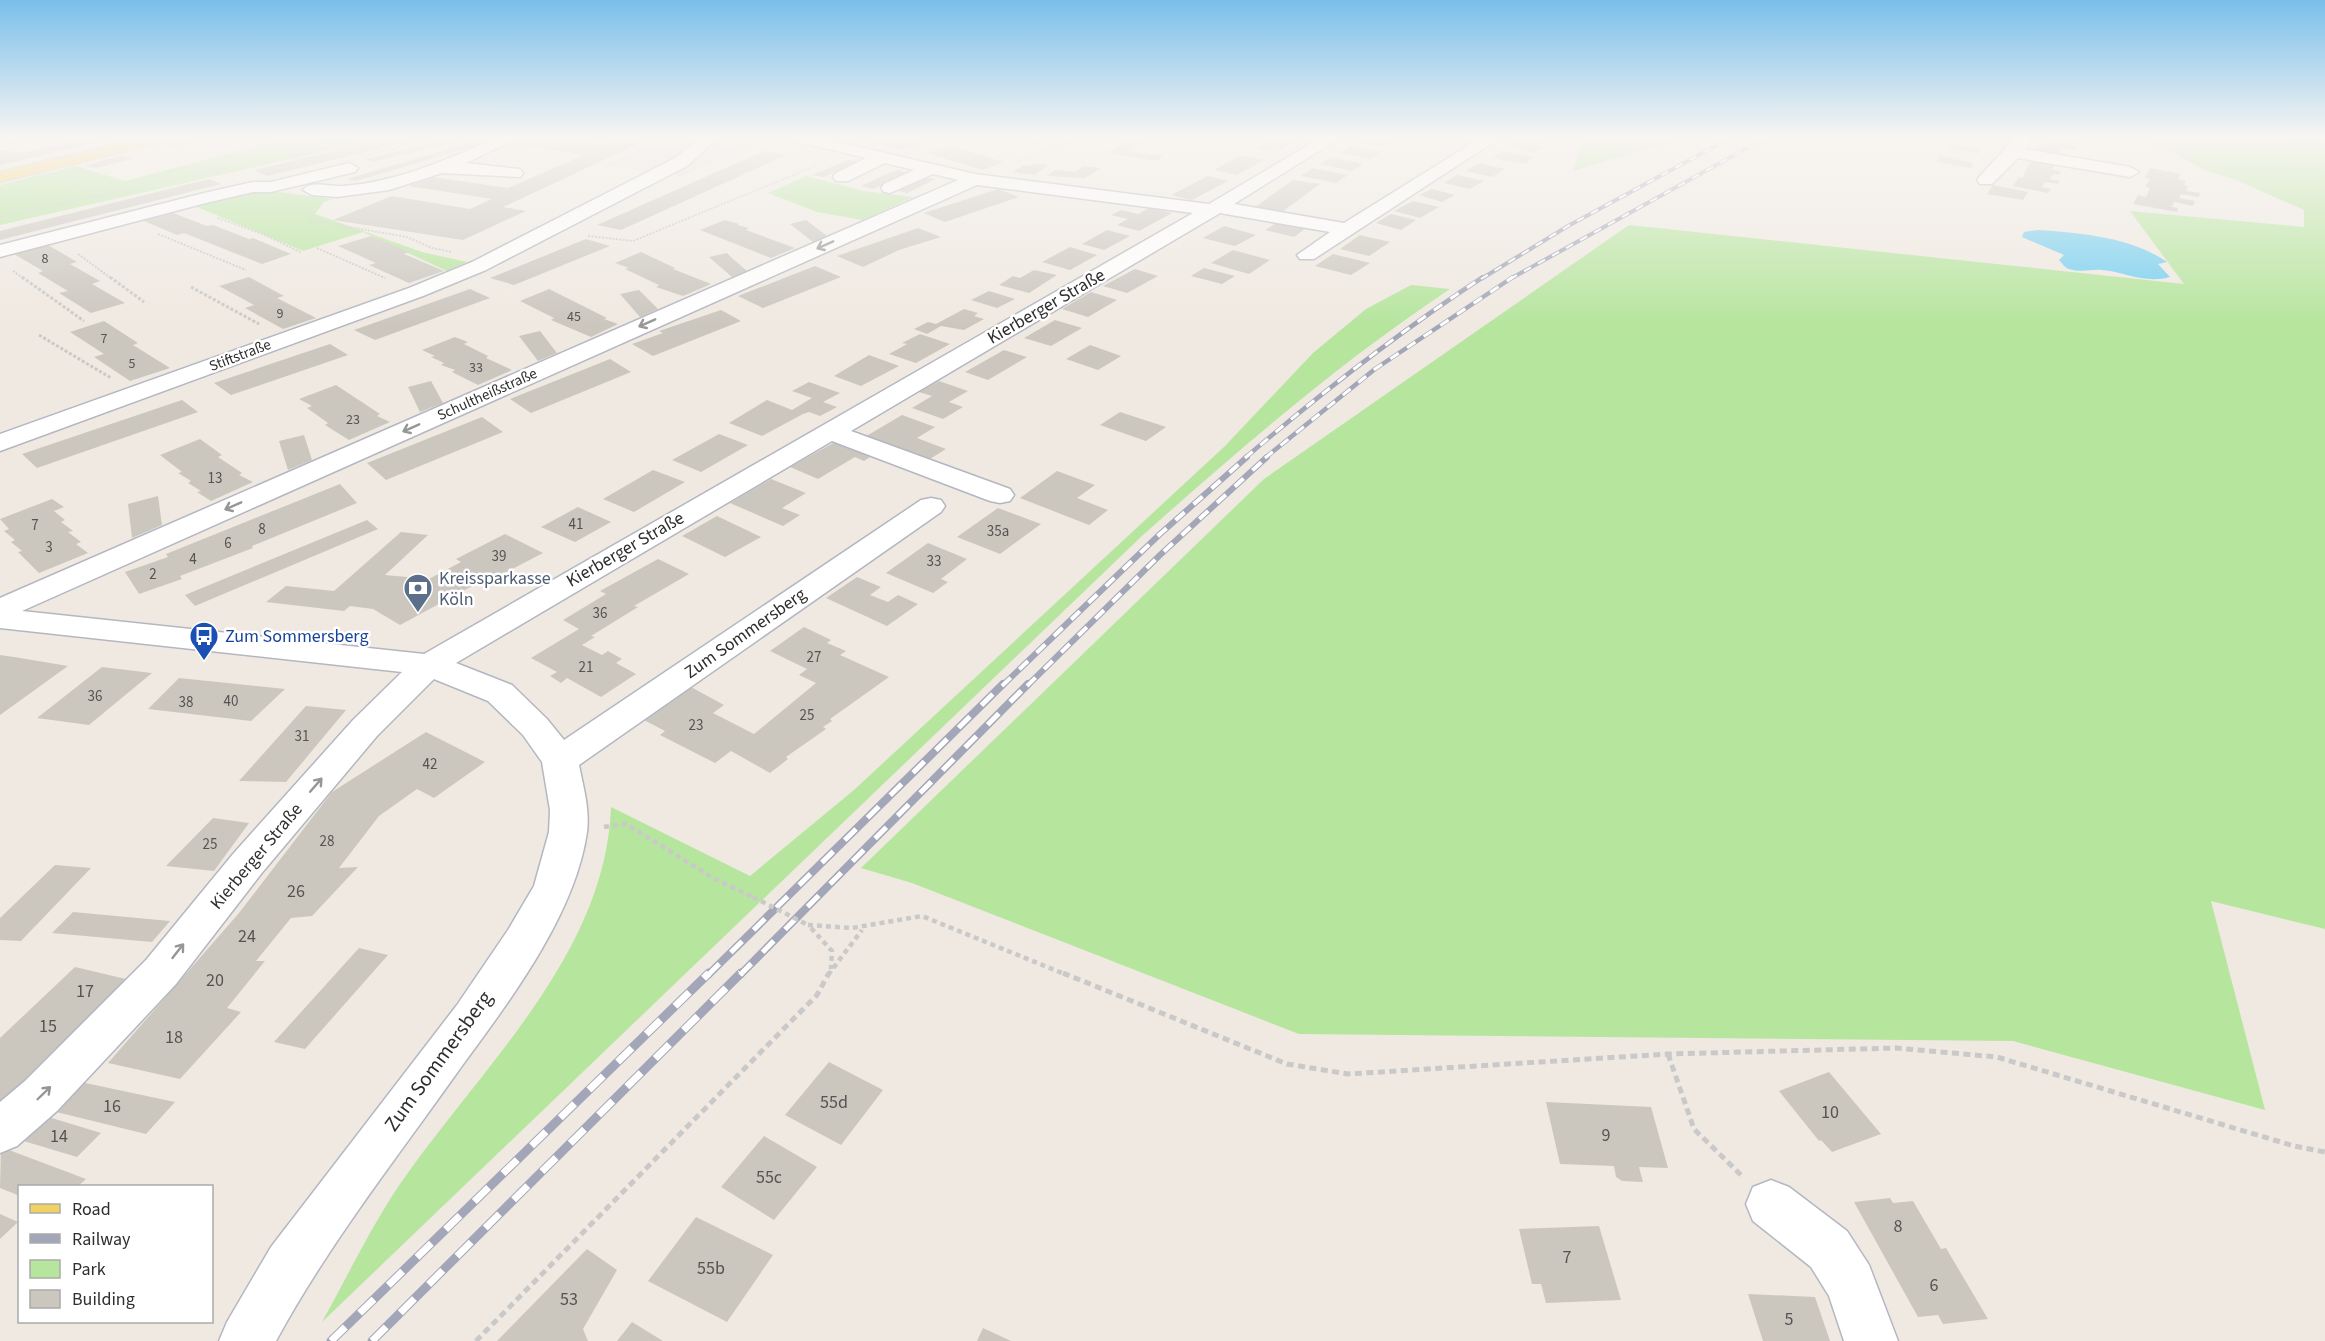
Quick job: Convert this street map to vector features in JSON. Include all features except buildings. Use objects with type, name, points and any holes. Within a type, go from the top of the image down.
[{"type":"street","points":[[0,251],[203,200]]},
{"type":"street","name":"Stiftstraße","points":[[0,442],[416,292],[485,263],[607,200]]},
{"type":"street","name":"Schultheißstraße","points":[[0,609],[926,200]]},
{"type":"street","points":[[1141,200],[1347,229]]},
{"type":"street","name":"Kierberger Straße","points":[[0,1131],[41,1096],[161,972],[247,864],[333,765],[429,664],[1230,200]]},
{"type":"street","points":[[1307,255],[1394,200]]},
{"type":"street","points":[[828,431],[1000,495]]},
{"type":"street","name":"Zum Sommersberg","points":[[560,760],[931,506]]},
{"type":"street","name":"Zum Sommersberg","points":[[0,618],[429,664],[500,693],[535,727],[560,760],[568,821],[553,888],[523,942],[472,1018],[290,1265],[246,1341]]},
{"type":"street","points":[[1771,1204],[1829,1249],[1851,1283],[1871,1341]]},
{"type":"path","points":[[0,217],[79,200]]},
{"type":"path","points":[[336,200],[319,206],[310,213],[310,219],[407,237],[432,248],[485,263]]},
{"type":"path","points":[[545,231],[633,242],[735,200]]},
{"type":"path","points":[[181,205],[265,235],[302,253]]},
{"type":"path","points":[[123,219],[246,270]]},
{"type":"path","points":[[51,238],[91,262],[144,302]]},
{"type":"path","points":[[317,248],[416,292]]},
{"type":"path","points":[[9,269],[84,321]]},
{"type":"path","points":[[191,287],[286,338]]},
{"type":"path","points":[[39,335],[137,393]]},
{"type":"path","points":[[626,824],[715,879],[808,926],[822,937],[832,951],[831,970]]},
{"type":"path","points":[[808,926],[823,930],[862,929],[922,916],[1287,1064],[1348,1074],[1668,1054],[1896,1048],[1997,1057],[2294,1146],[2325,1152]]},
{"type":"path","points":[[476,1341],[817,995],[831,970],[862,929]]},
{"type":"path","points":[[1668,1054],[1694,1129],[1771,1204]]},
{"type":"green space","points":[[0,200],[112,200],[0,225]]},
{"type":"green space","points":[[209,200],[331,200],[324,202],[315,214],[422,252],[467,262],[447,271],[363,232],[303,251],[190,204]]},
{"type":"green space","points":[[785,200],[907,200],[863,220],[817,212]]},
{"type":"green space","points":[[2280,200],[2325,200],[2325,929],[2211,901],[2265,1110],[2013,1041],[1299,1034],[912,883],[861,868],[1264,479],[1629,225],[2184,284],[2130,211],[2304,227],[2304,210]]},
{"type":"green space","points":[[1411,285],[1450,289],[1331,376],[1143,535],[322,1322],[368,1236],[398,1187],[499,1055],[562,962],[587,913],[604,861],[611,807],[750,876],[854,790],[1225,446],[1313,353],[1366,309]]},
{"type":"water","points":[[2038,230],[2088,235],[2138,247],[2167,262],[2158,264],[2170,277],[2152,279],[2102,270],[2069,269],[2059,260],[2064,255],[2022,237],[2024,232]]},
{"type":"railway","points":[[1481,279],[1617,200]]},
{"type":"railway","points":[[1510,279],[1654,200]]},
{"type":"railway","points":[[1245,458],[1361,364],[1421,319],[1483,277]]},
{"type":"railway","points":[[1265,458],[1375,369],[1510,279]]},
{"type":"railway","points":[[1002,686],[1160,534],[1247,457]]},
{"type":"railway","points":[[1027,686],[1160,555],[1267,457]]},
{"type":"railway","points":[[708,975],[1003,684]]},
{"type":"railway","points":[[740,975],[1028,684]]},
{"type":"railway","points":[[331,1341],[709,973]]},
{"type":"railway","points":[[372,1341],[741,973]]},
{"type":"place","name":"Kreissparkasse Köln","points":[[418,614]]},
{"type":"place","name":"Zum Sommersberg","points":[[204,662]]}]
